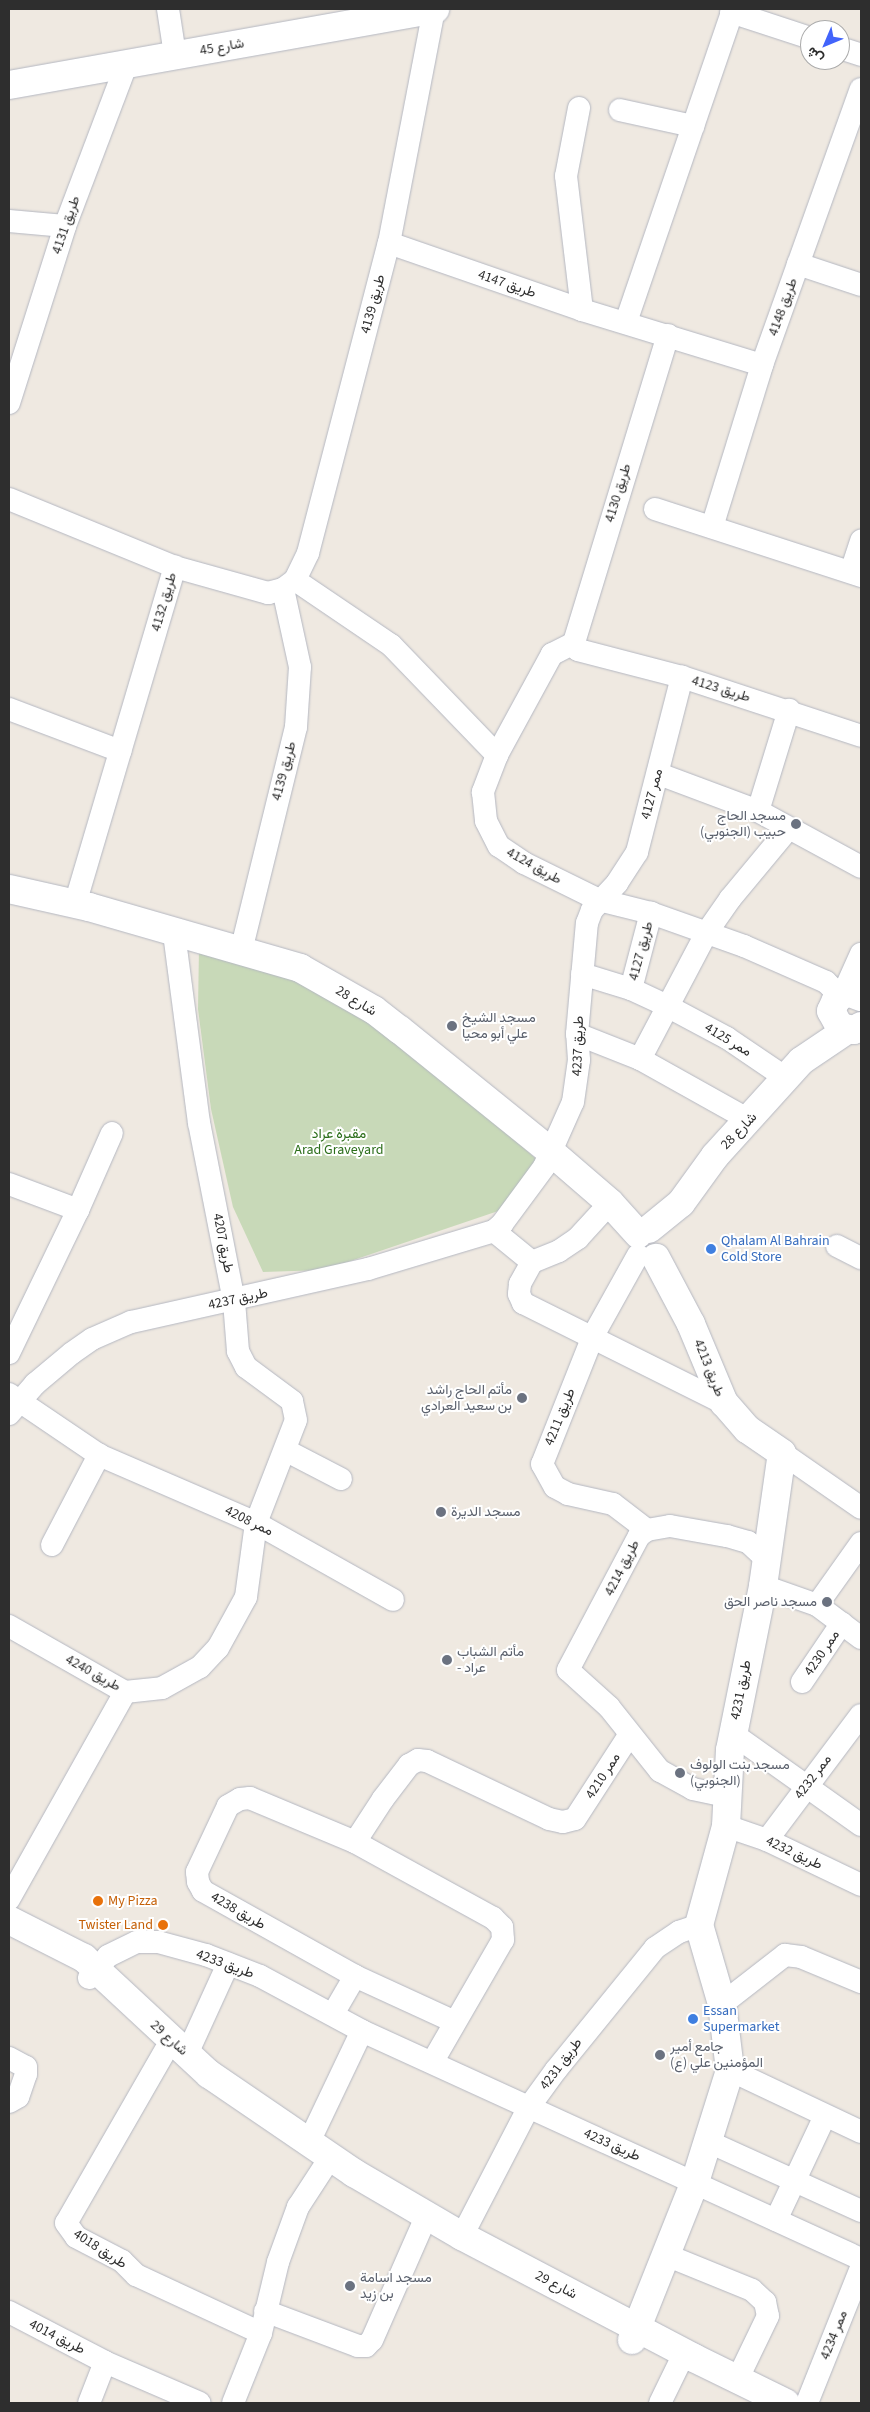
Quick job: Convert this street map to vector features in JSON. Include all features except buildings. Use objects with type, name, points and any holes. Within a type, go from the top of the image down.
[{"type":"street","points":[[168,9],[175,55]]},
{"type":"street","name":"شارع 45","points":[[9,85],[434,9]]},
{"type":"street","name":"طريق 4139","points":[[240,951],[296,727],[300,667],[289,584],[308,552],[389,243],[434,9]]},
{"type":"street","points":[[626,322],[732,10],[800,34]]},
{"type":"street","name":"طريق 4131","points":[[10,393],[65,226],[126,64]]},
{"type":"street","name":"طريق 4148","points":[[712,527],[762,365],[861,89]]},
{"type":"street","points":[[578,108],[566,176],[582,310]]},
{"type":"street","points":[[620,110],[693,126]]},
{"type":"street","points":[[9,221],[65,226]]},
{"type":"street","name":"طريق 4147","points":[[389,243],[582,310],[762,365]]},
{"type":"street","points":[[798,264],[861,285]]},
{"type":"street","name":"طريق 4130","points":[[576,646],[668,335]]},
{"type":"street","name":"طريق 4132","points":[[9,499],[175,567],[74,904]]},
{"type":"street","points":[[655,509],[856,574],[861,541]]},
{"type":"street","points":[[175,567],[268,593],[289,584],[391,645],[497,755]]},
{"type":"street","name":"طريق 4123","points":[[576,646],[789,710],[861,736]]},
{"type":"street","name":"طريق 4124","points":[[576,646],[552,654],[497,755],[483,792],[486,821],[499,846],[524,863],[599,900],[651,913],[707,932],[829,984],[845,1009]]},
{"type":"street","name":"ممر 4127","points":[[599,900],[617,883],[637,852],[682,677]]},
{"type":"street","points":[[9,709],[120,751]]},
{"type":"street","points":[[758,811],[789,710]]},
{"type":"street","points":[[658,774],[758,811],[861,867]]},
{"type":"street","points":[[640,1059],[707,932],[730,899],[789,828]]},
{"type":"street","name":"شارع 28","points":[[9,889],[74,904],[300,968],[374,1010],[551,1152],[610,1203],[649,1244],[679,1217],[681,1203],[715,1156],[794,1070],[845,1009]]},
{"type":"street","name":"طريق 4237","points":[[12,1403],[53,1368],[92,1339],[131,1322],[368,1269],[494,1231],[513,1211],[551,1152],[573,1102],[580,1060],[577,1034],[587,923],[599,900]]},
{"type":"street","name":"طريق 4127","points":[[631,989],[651,913]]},
{"type":"street","name":"طريق 4207","points":[[174,933],[199,1124],[234,1300],[238,1351],[242,1360],[284,1393],[295,1409],[296,1420],[256,1523]]},
{"type":"street","points":[[845,1009],[861,954]]},
{"type":"street","name":"طريق 4127","points":[[582,974],[631,989],[667,1006]]},
{"type":"street","name":"ممر 4125","points":[[667,1006],[727,1038],[794,1070]]},
{"type":"street","points":[[577,1034],[640,1059],[749,1120]]},
{"type":"street","points":[[9,1353],[78,1210],[112,1133]]},
{"type":"street","points":[[9,1184],[78,1210]]},
{"type":"street","points":[[610,1203],[578,1238],[559,1251],[532,1262],[520,1284],[519,1294],[523,1303],[593,1336],[724,1403]]},
{"type":"street","points":[[494,1231],[532,1262]]},
{"type":"street","name":"طريق 4211","points":[[647,1530],[613,1504],[568,1494],[555,1487],[542,1464],[593,1336],[649,1244]]},
{"type":"street","name":"طريق 4213","points":[[649,1244],[691,1324],[724,1403],[747,1429],[861,1508]]},
{"type":"street","points":[[837,1246],[861,1258]]},
{"type":"street","name":"ممر 4208","points":[[12,1403],[99,1455],[256,1523],[392,1600]]},
{"type":"street","points":[[285,1450],[341,1479]]},
{"type":"street","name":"طريق 4231","points":[[462,2236],[529,2107],[609,2002],[655,1948],[679,1932],[698,1925],[726,1826],[726,1796],[733,1734],[763,1586],[782,1454]]},
{"type":"street","points":[[52,1545],[99,1455]]},
{"type":"street","name":"طريق 4240","points":[[9,1626],[125,1692],[162,1688],[179,1681],[218,1648],[246,1598],[256,1523]]},
{"type":"street","name":"طريق 4214","points":[[568,1670],[639,1536],[647,1530],[670,1526],[727,1536],[748,1542],[767,1560]]},
{"type":"street","points":[[817,1605],[861,1543]]},
{"type":"street","name":"ممر 4230","points":[[763,1586],[817,1605],[861,1638]]},
{"type":"street","name":"ممر 4230","points":[[802,1682],[842,1623]]},
{"type":"street","name":"ممر 4210","points":[[568,1670],[609,1707],[660,1771],[693,1789],[726,1796]]},
{"type":"street","points":[[9,1899],[125,1692]]},
{"type":"street","name":"ممر 4232","points":[[767,1840],[806,1785],[861,1715]]},
{"type":"street","name":"ممر 4210","points":[[355,1842],[383,1798],[409,1765],[418,1760],[427,1761],[549,1819],[562,1822],[575,1818],[630,1734]]},
{"type":"street","points":[[733,1734],[861,1825]]},
{"type":"street","name":"طريق 4238","points":[[432,2061],[453,2022],[503,1940],[502,1927],[493,1918],[355,1842],[250,1798],[240,1799],[228,1806],[198,1872],[198,1882],[212,1898],[355,1976],[453,2022]]},
{"type":"street","name":"طريق 4232","points":[[726,1826],[767,1840],[861,1885]]},
{"type":"street","name":"شارع 29","points":[[9,1920],[74,1952],[93,1973],[176,2052],[321,2156],[424,2221],[635,2334],[786,2403]]},
{"type":"street","points":[[635,2334],[695,2182],[730,2070],[722,2004],[698,1925]]},
{"type":"street","name":"شارع 29","points":[[9,1934],[93,1973]]},
{"type":"street","name":"طريق 4233","points":[[93,1973],[121,1947],[147,1941],[228,1964],[260,1976],[362,2031],[432,2061],[861,2259]]},
{"type":"street","points":[[722,2004],[785,1955],[801,1957],[861,1982]]},
{"type":"street","points":[[176,2052],[228,1964]]},
{"type":"street","points":[[333,2014],[355,1976]]},
{"type":"street","points":[[233,2403],[263,2322],[278,2262],[298,2207],[321,2156],[362,2031]]},
{"type":"street","name":"طريق 4018","points":[[176,2052],[66,2223],[76,2237],[122,2261],[136,2275],[263,2322],[358,2346],[366,2346],[372,2340],[424,2221]]},
{"type":"street","points":[[9,2058],[26,2068],[26,2074],[18,2097],[9,2102]]},
{"type":"street","points":[[730,2070],[861,2132]]},
{"type":"street","points":[[776,2220],[793,2180],[825,2116]]},
{"type":"street","points":[[709,2142],[861,2211]]},
{"type":"street","name":"شارع 29","points":[[424,2221],[462,2236],[635,2334],[679,2364],[753,2403]]},
{"type":"street","points":[[666,2255],[752,2290],[765,2302],[768,2316],[737,2380]]},
{"type":"street","name":"ممر 4234","points":[[807,2403],[861,2268]]},
{"type":"street","name":"طريق 4014","points":[[9,2312],[105,2362],[200,2403]]},
{"type":"street","points":[[89,2403],[105,2362]]},
{"type":"street","points":[[660,2403],[679,2364]]},
{"type":"green space","name":"مقبرة عراد Arad Graveyard","points":[[199,948],[302,979],[375,1018],[542,1164],[513,1206],[324,1270],[263,1272],[233,1207],[211,1109],[198,1009]]},
{"type":"place","name":"مسجد الحاج حبيب (الجنوبي)","points":[[796,824]]},
{"type":"place","name":"مسجد الشيخ علي أبو محيا","points":[[452,1026]]},
{"type":"place","name":"Qhalam Al Bahrain Cold Store","points":[[711,1249]]},
{"type":"place","name":"مأتم الحاج راشد بن سعيد العرادي","points":[[522,1398]]},
{"type":"place","name":"مسجد الديرة","points":[[441,1512]]},
{"type":"place","name":"مسجد ناصر الحق","points":[[827,1602]]},
{"type":"place","name":"مأتم الشباب - عراد","points":[[447,1660]]},
{"type":"place","name":"مسجد بنت الولوف (الجنوبي)","points":[[680,1773]]},
{"type":"place","name":"My Pizza","points":[[98,1901]]},
{"type":"place","name":"Twister Land","points":[[163,1925]]},
{"type":"place","name":"Essan Supermarket","points":[[693,2019]]},
{"type":"place","name":"جامع أمير المؤمنين علي (ع)","points":[[660,2055]]},
{"type":"place","name":"مسجد اسامة بن زيد","points":[[350,2286]]}]
